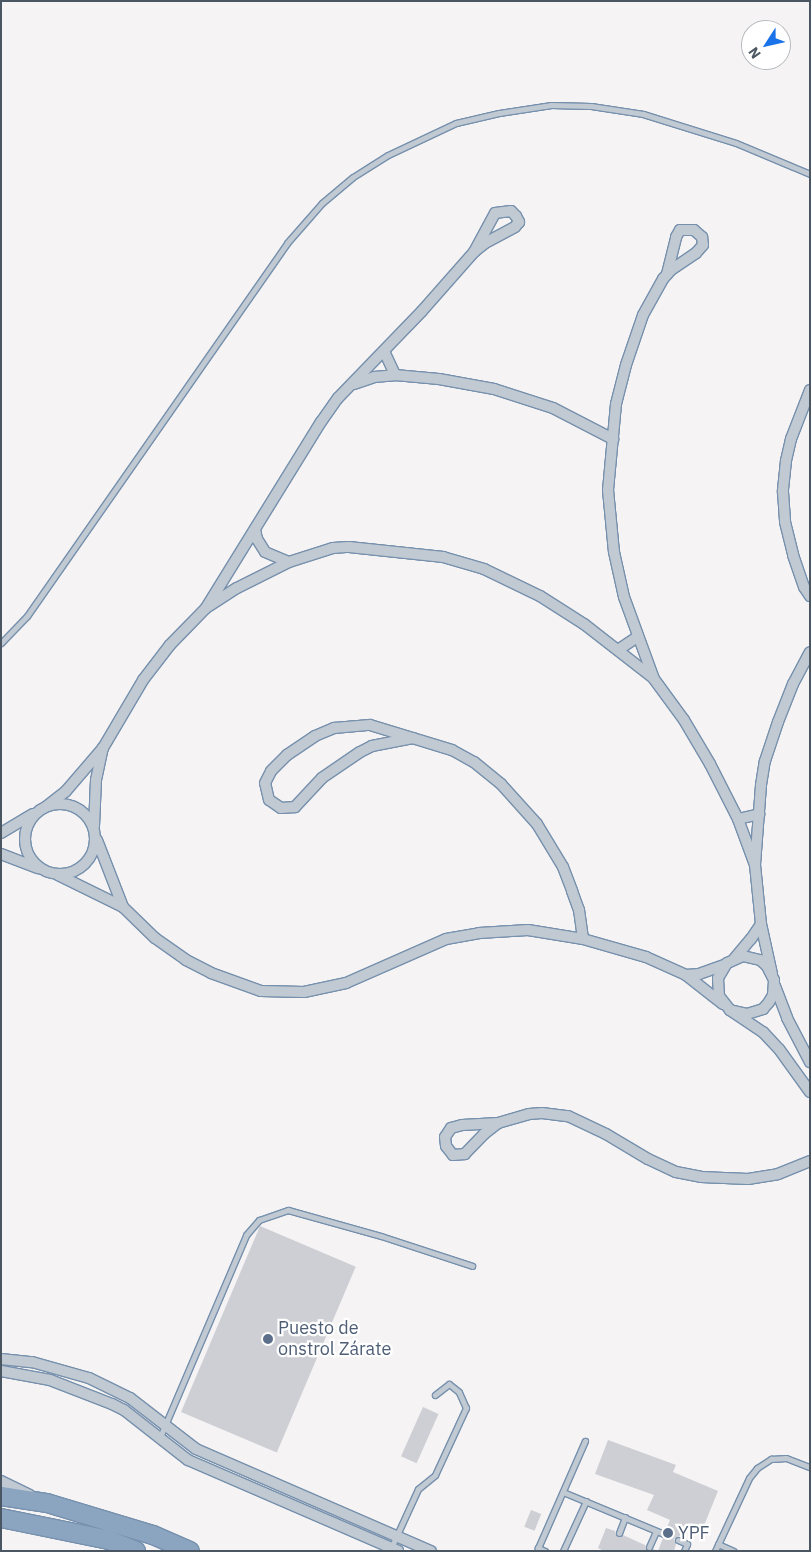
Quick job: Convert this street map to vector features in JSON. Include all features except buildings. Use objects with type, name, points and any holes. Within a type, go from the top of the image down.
[{"type":"highway","points":[[1,1496],[47,1503],[153,1535],[190,1551]]},
{"type":"highway","points":[[1,1518],[109,1540],[136,1551]]},
{"type":"street","points":[[1,833],[43,808],[66,791],[103,748],[142,680],[170,645],[206,608],[321,422],[338,398],[384,351],[474,252],[485,242],[515,228],[519,222],[516,216],[511,211],[495,212],[474,252]]},
{"type":"street","points":[[667,274],[696,253],[703,244],[702,237],[694,230],[680,230],[676,238],[667,274],[643,315],[626,364],[616,404],[608,490],[614,552],[624,597],[637,637],[654,679],[684,720],[710,764],[738,819],[756,865]]},
{"type":"street","points":[[384,351],[395,375]]},
{"type":"street","points":[[351,386],[374,377],[395,375],[439,379],[494,389],[553,408],[613,439]]},
{"type":"street","points":[[810,390],[791,439],[786,461],[783,492],[785,522],[793,556],[804,587],[810,596]]},
{"type":"street","points":[[255,529],[257,539],[265,552],[289,562]]},
{"type":"street","points":[[206,608],[237,588],[289,562],[333,548],[348,547],[443,557],[484,569],[540,596],[584,624],[654,679]]},
{"type":"street","points":[[618,650],[637,637]]},
{"type":"street","points":[[810,652],[793,684],[768,753],[761,785],[756,865],[761,924],[775,986],[787,1018],[810,1062]]},
{"type":"street","points":[[413,738],[372,746],[360,752],[322,778],[295,807],[281,808],[269,800],[265,783],[271,771],[287,755],[314,736],[347,725],[370,724],[452,750],[474,762],[501,784],[537,824],[563,867],[579,910],[582,939]]},
{"type":"street","points":[[103,748],[96,780],[94,826],[96,837],[124,907]]},
{"type":"street","points":[[41,869],[33,862],[27,852],[25,841],[28,824],[43,808],[69,804],[80,809],[94,826]]},
{"type":"street","points":[[738,819],[759,814]]},
{"type":"street","points":[[58,875],[77,871],[85,865],[95,848],[96,837]]},
{"type":"street","points":[[1,854],[58,875],[124,907],[154,938],[186,960],[238,984],[261,991],[280,993],[304,992],[346,983],[431,944],[479,933],[528,930],[553,932],[646,957],[686,975],[762,1032],[779,1049],[810,1092]]},
{"type":"street","points":[[761,924],[751,939],[718,978],[719,996],[727,1007],[747,1014],[763,1009],[769,1002],[775,986]]},
{"type":"street","points":[[686,975],[699,974],[743,956],[760,960],[772,974]]},
{"type":"street","points":[[498,1123],[484,1134],[465,1154],[453,1154],[446,1146],[445,1137],[451,1128],[462,1125],[498,1123],[529,1114],[568,1116],[600,1131],[648,1159],[676,1172],[701,1178],[725,1180],[755,1178],[778,1174],[810,1161]]},
{"type":"street","points":[[1,1359],[32,1362],[89,1378],[130,1398],[196,1449],[431,1551]]},
{"type":"street","points":[[1,1371],[43,1378],[80,1390],[124,1410],[188,1460],[394,1549]]},
{"type":"street","points":[[1,1481],[47,1503]]},
{"type":"lane","points":[[1,643],[27,616],[287,243],[322,203],[353,177],[388,155],[456,124],[499,113],[551,105],[591,106],[643,114],[736,143],[810,174]]},
{"type":"lane","points":[[160,1437],[246,1235],[259,1220],[288,1210],[381,1236],[472,1266]]},
{"type":"lane","points":[[394,1549],[396,1536],[418,1489],[435,1475],[466,1408],[459,1392],[449,1384],[435,1396]]},
{"type":"lane","points":[[545,1551],[538,1548],[585,1441]]},
{"type":"lane","points":[[715,1551],[749,1478],[757,1468],[771,1459],[786,1458],[810,1467]]},
{"type":"lane","points":[[563,1492],[664,1534]]},
{"type":"lane","points":[[564,1551],[586,1501]]},
{"type":"lane","points":[[619,1533],[625,1517]]},
{"type":"lane","points":[[649,1546],[656,1531]]},
{"type":"lane","points":[[678,1540],[687,1544],[684,1551]]},
{"type":"lane","points":[[718,1544],[734,1551]]},
{"type":"place","name":"Puesto de onstrol Zárate","points":[[268,1339]]},
{"type":"place","name":"YPF","points":[[668,1533]]}]
